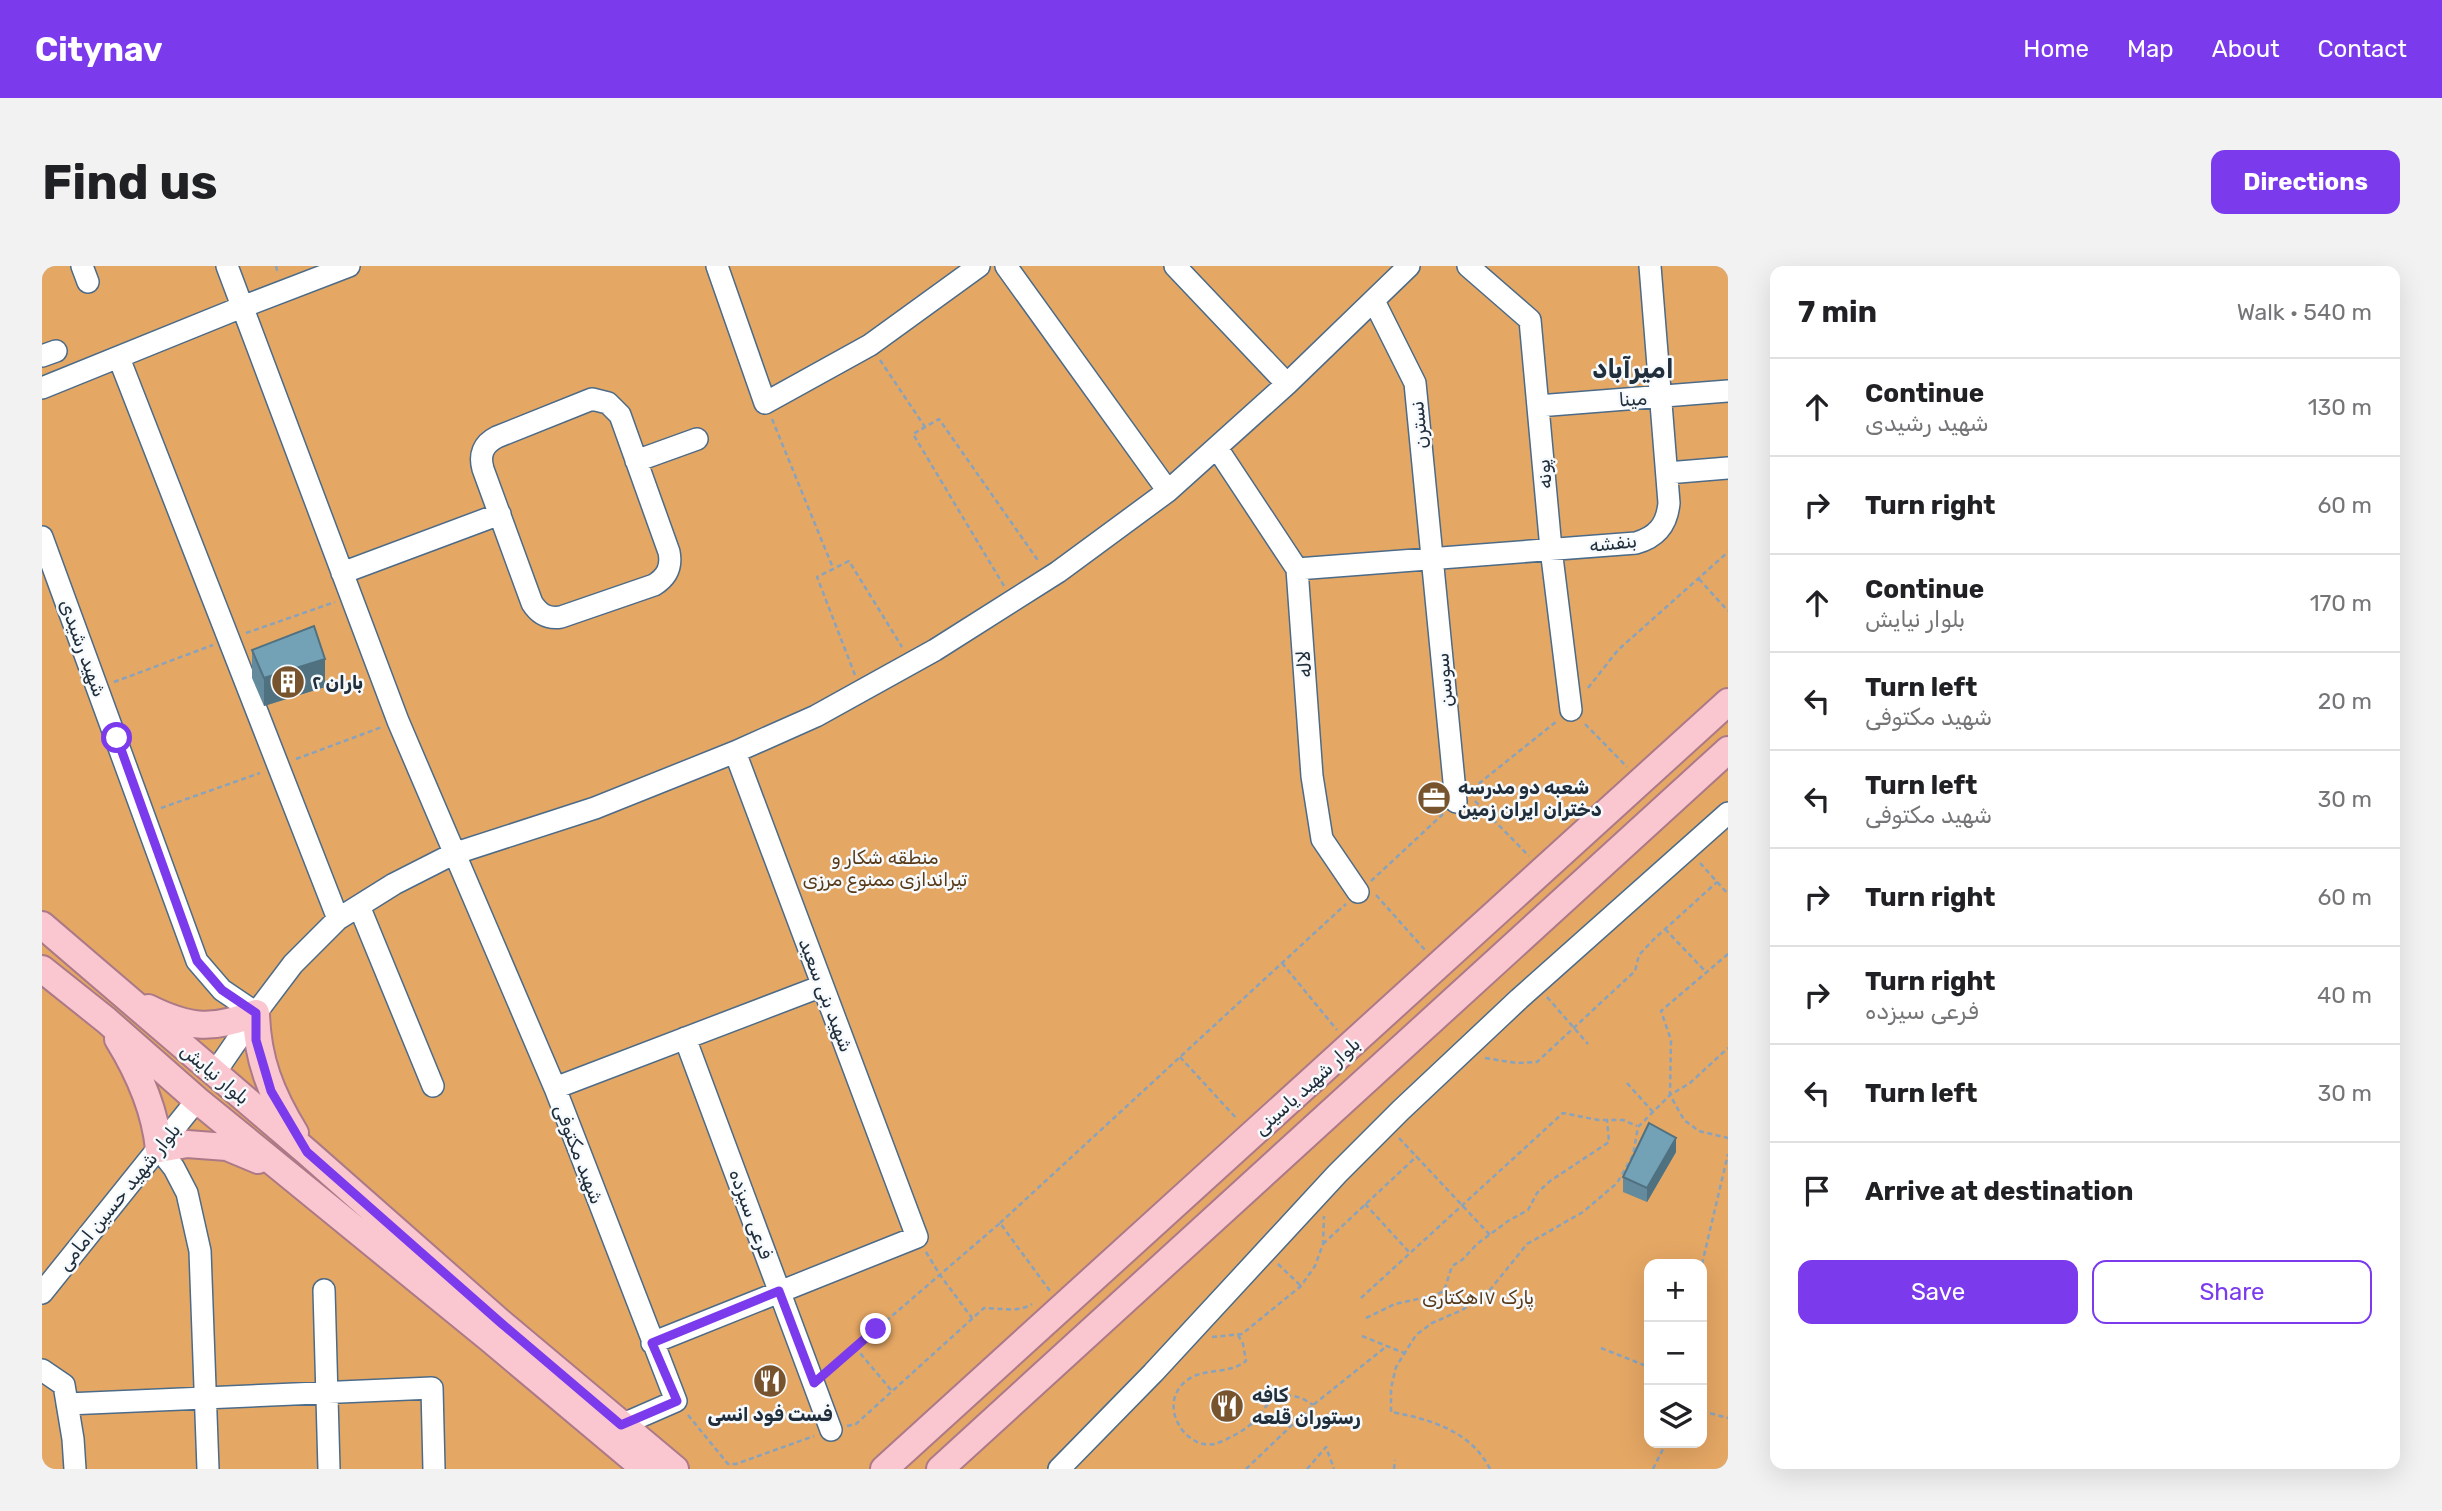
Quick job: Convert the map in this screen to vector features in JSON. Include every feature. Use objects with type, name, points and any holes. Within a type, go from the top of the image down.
[{"type":"main road","name":"بلوار شهید یاسینی","points":[[884,1469],[1728,702]]},
{"type":"main road","name":"بلوار شهید یاسینی","points":[[940,1469],[1728,750]]},
{"type":"main road","name":"بلوار نیایش","points":[[42,925],[307,1152],[495,1331]]},
{"type":"main road","name":"بلوار نیایش","points":[[42,969],[290,1175],[530,1360],[645,1469]]},
{"type":"main road","points":[[124,996],[160,1014],[209,1026],[230,1023],[256,1013],[256,1040],[271,1091],[307,1152]]},
{"type":"main road","points":[[106,1020],[128,1055],[148,1099],[156,1124],[159,1149],[187,1144],[227,1147],[290,1175]]},
{"type":"main road","name":"بلوار نیایش","points":[[530,1360],[621,1425],[675,1469]]},
{"type":"street","name":"شهید مکتوفی","points":[[227,266],[398,721],[555,1088],[652,1343],[677,1401]]},
{"type":"street","points":[[42,388],[242,306],[349,266]]},
{"type":"street","points":[[717,266],[765,403],[870,345],[979,266]]},
{"type":"street","points":[[1006,266],[1168,491]]},
{"type":"street","points":[[1175,266],[1287,384]]},
{"type":"street","name":"پونه","points":[[1468,266],[1530,320],[1551,549],[1571,710]]},
{"type":"street","name":"بنفشه","points":[[1297,569],[1636,543],[1656,534],[1668,515],[1650,266]]},
{"type":"street","points":[[214,1074],[293,964],[338,919],[394,884],[453,854],[594,808],[735,752],[816,716],[912,663],[1049,577],[1168,491],[1287,384],[1374,301],[1401,269]]},
{"type":"street","name":"نسترن","points":[[1374,301],[1415,383],[1433,559]]},
{"type":"street","points":[[119,358],[338,919]]},
{"type":"street","name":"مینا","points":[[1538,406],[1728,391]]},
{"type":"street","points":[[600,400],[615,408],[636,461],[670,559],[666,575],[654,585],[561,617],[547,617],[532,603],[500,514],[481,462],[485,446],[497,437],[584,402],[600,400]]},
{"type":"street","points":[[636,461],[696,439]]},
{"type":"street","name":"لاله","points":[[1217,448],[1297,569],[1312,776],[1322,839],[1367,893]]},
{"type":"street","points":[[1667,473],[1728,468]]},
{"type":"street","points":[[342,573],[500,514]]},
{"type":"street","name":"شهید رشیدی","points":[[42,537],[197,961],[222,990],[256,1013]]},
{"type":"street","name":"سوسن","points":[[1433,559],[1462,797]]},
{"type":"street","name":"شهید بنی سعید","points":[[735,752],[917,1237]]},
{"type":"street","points":[[1059,1469],[1328,1183],[1387,1124],[1728,813]]},
{"type":"street","points":[[359,906],[433,1086]]},
{"type":"street","points":[[555,1088],[822,986]]},
{"type":"street","name":"فرعی سیزده","points":[[685,1038],[831,1430]]},
{"type":"street","name":"بلوار شهید حسین امامی","points":[[42,1293],[197,1100]]},
{"type":"street","points":[[159,1149],[174,1168],[187,1192],[200,1251],[208,1469]]},
{"type":"street","points":[[652,1343],[917,1237]]},
{"type":"street","points":[[324,1290],[329,1469]]},
{"type":"street","points":[[42,1370],[64,1385],[74,1439],[75,1469]]},
{"type":"street","points":[[67,1404],[432,1388],[434,1469]]},
{"type":"street","points":[[621,1425],[677,1401]]},
{"type":"path","points":[[870,345],[925,427]]},
{"type":"path","points":[[765,403],[832,568]]},
{"type":"path","points":[[1013,601],[913,434],[939,419],[1049,577]]},
{"type":"path","points":[[861,691],[817,577],[832,568],[849,561],[912,663]]},
{"type":"path","points":[[1699,579],[1728,611]]},
{"type":"path","points":[[1571,710],[1641,782]]},
{"type":"path","points":[[1462,797],[1529,856]]},
{"type":"path","points":[[1687,848],[1728,894]]},
{"type":"path","points":[[1461,1054],[1516,1063],[1537,1062],[1635,971],[1639,955],[1717,882]]},
{"type":"path","points":[[1367,893],[1425,950]]},
{"type":"path","points":[[1665,929],[1706,973]]},
{"type":"path","points":[[1728,954],[1661,1011],[1671,1040],[1670,1095],[1684,1120],[1699,1131],[1728,1138]]},
{"type":"path","points":[[1282,963],[1337,1030]]},
{"type":"path","points":[[1490,1469],[1477,1449],[1441,1425],[1415,1416],[1391,1412],[1391,1388],[1396,1367],[1416,1335],[1432,1323],[1485,1296],[1527,1244],[1583,1212],[1617,1183],[1633,1155],[1638,1127],[1670,1095],[1690,1083],[1728,1048]]},
{"type":"path","points":[[1180,1058],[1251,1136]]},
{"type":"path","points":[[1627,1083],[1653,1112]]},
{"type":"path","points":[[1361,1298],[1563,1113],[1623,1120],[1638,1127]]},
{"type":"path","points":[[1366,1318],[1395,1304],[1444,1291],[1451,1266],[1462,1260],[1477,1244],[1508,1221],[1528,1210],[1537,1193],[1550,1181],[1609,1142],[1606,1120]]},
{"type":"path","points":[[1387,1124],[1490,1235]]},
{"type":"path","points":[[1703,1259],[1728,1154]]},
{"type":"path","points":[[1323,1244],[1417,1156]]},
{"type":"path","points":[[1192,1330],[1214,1337],[1242,1334],[1301,1286],[1315,1266],[1323,1244],[1328,1183]]},
{"type":"path","points":[[1365,1204],[1411,1254]]},
{"type":"path","points":[[814,1383],[1000,1223],[1051,1291],[1042,1296]]},
{"type":"path","points":[[917,1237],[940,1275],[972,1318]]},
{"type":"path","points":[[1265,1252],[1301,1286]]},
{"type":"path","points":[[677,1401],[728,1464],[736,1464],[831,1430],[856,1424],[984,1308],[1011,1310],[1026,1308],[1034,1302]]},
{"type":"path","points":[[1238,1335],[1247,1361],[1238,1368],[1187,1380],[1175,1394],[1173,1406],[1176,1420],[1183,1431],[1211,1445],[1229,1438],[1254,1422],[1273,1400],[1287,1395],[1303,1398],[1313,1405]]},
{"type":"path","points":[[1362,1336],[1405,1353]]},
{"type":"path","points":[[1246,1469],[1313,1405],[1387,1346]]},
{"type":"path","points":[[855,1347],[892,1391]]},
{"type":"path","points":[[1601,1348],[1644,1365]]},
{"type":"path","points":[[1707,1412],[1728,1418]]},
{"type":"path","points":[[1307,1469],[1326,1447],[1334,1469]]},
{"type":"path","points":[[1653,1469],[1664,1448]]},
{"type":"path","points":[[1394,1469],[1395,1460]]},
{"type":"green space","name":"منطقه شکار و تیراندازی ممنوع مرزی","points":[[42,266],[1728,266],[1728,1469],[42,1469]]},
{"type":"building","points":[[314,626],[325,659],[264,678],[252,650]]},
{"type":"building","points":[[1649,1123],[1676,1138],[1647,1188],[1623,1177]]},
{"type":"place","name":"باران ۲","points":[[288,682]]},
{"type":"place","name":"شعبه دو مدرسه دختران ایران زمین","points":[[1434,798]]},
{"type":"place","name":"فست فود انسی","points":[[770,1381]]},
{"type":"place","name":"کافه رستوران قلعه","points":[[1227,1406]]},
{"type":"district","name":"امیرآباد","points":[[1633,369]]},
{"type":"route","points":[[117,738],[197,961],[222,990],[256,1013],[256,1040],[271,1091],[307,1152],[621,1425],[677,1401],[652,1343],[779,1291],[814,1383],[876,1329]]},
{"type":"park label","name":"پارک ۱۷هکتاری","points":[[1478,1297]]}]
